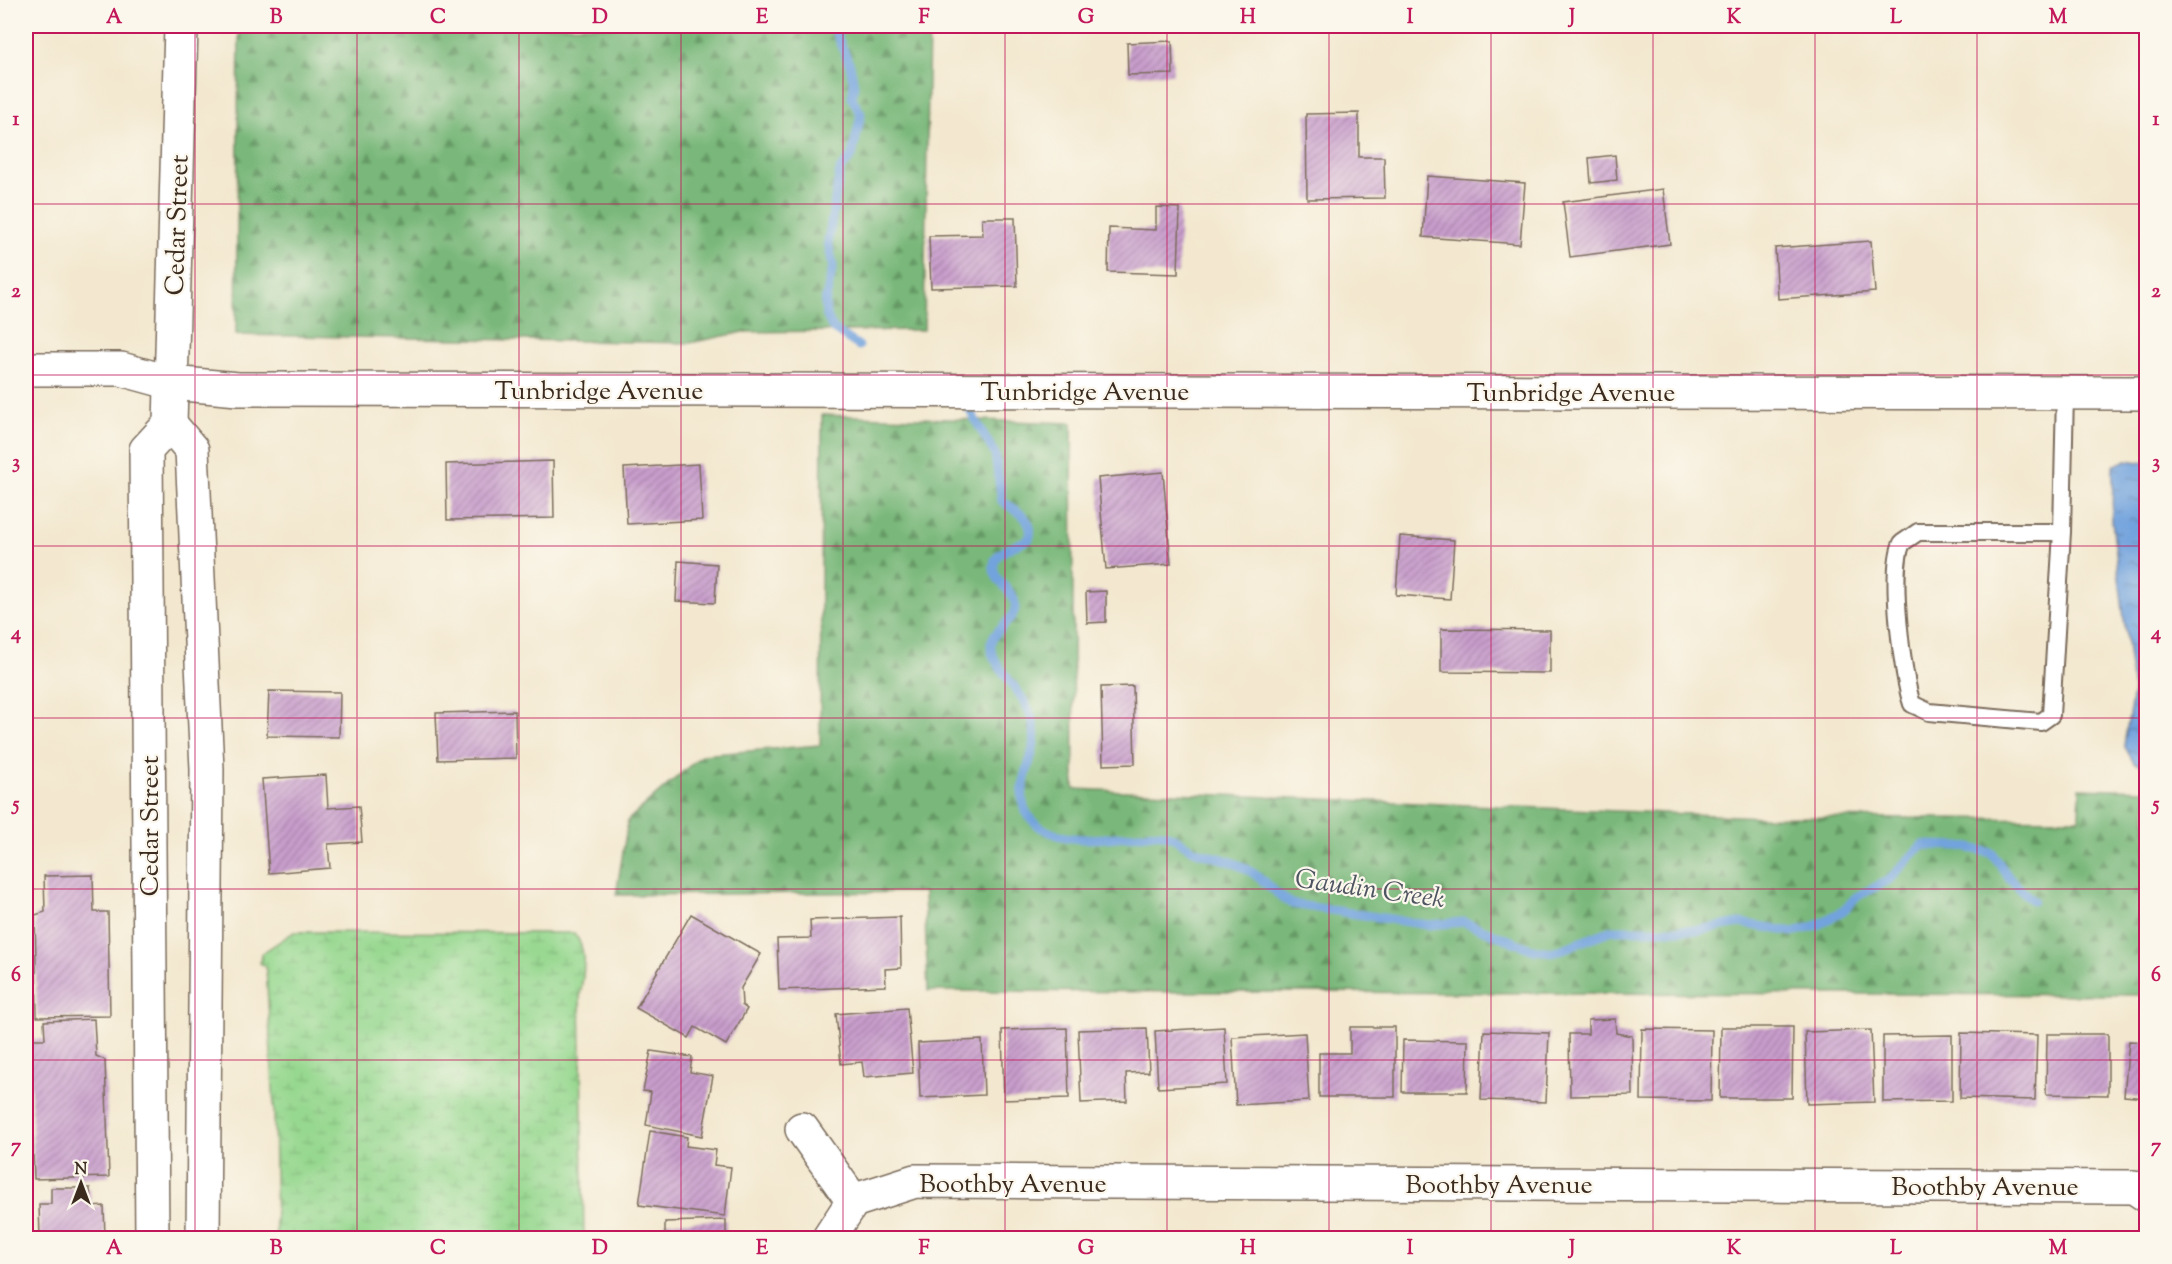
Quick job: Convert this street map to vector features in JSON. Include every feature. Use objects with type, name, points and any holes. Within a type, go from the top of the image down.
[{"type":"street","name":"Cedar Street","points":[[152,1239],[146,450],[170,424],[181,26]]},
{"type":"street","name":"Tunbridge Avenue","points":[[26,369],[121,369],[172,382],[250,389],[2146,393]]},
{"type":"street","points":[[170,424],[192,450],[206,757],[203,1239]]},
{"type":"street","points":[[802,1129],[853,1201],[829,1239]]},
{"type":"street","name":"Boothby Avenue","points":[[853,1201],[915,1181],[2134,1187],[2146,1195]]},
{"type":"lane","points":[[2062,532],[1918,532],[1902,543],[1896,602],[1904,670],[1912,704],[1929,712],[2041,722],[2049,719],[2054,710],[2062,532],[2065,393]]},
{"type":"green space","points":[[239,26],[929,26],[924,330],[743,332],[690,343],[236,335]]},
{"type":"green space","points":[[822,415],[1072,423],[1074,789],[1763,817],[2079,819],[2080,788],[2146,790],[2146,995],[928,991],[924,892],[616,895],[628,820],[702,755],[820,745]]},
{"type":"green space","points":[[294,932],[574,933],[581,947],[584,963],[580,995],[584,1238],[338,1238],[335,1235],[321,1238],[276,1238],[274,1105],[266,967],[260,963],[261,954]]},
{"type":"water","points":[[2126,460],[2146,463],[2146,765],[2134,763],[2124,745],[2133,692],[2112,521],[2113,466]]},
{"type":"building","points":[[1172,41],[1173,74],[1128,75],[1127,43]]},
{"type":"building","points":[[1359,113],[1359,157],[1384,157],[1385,198],[1307,199],[1306,114]]},
{"type":"building","points":[[1615,155],[1617,180],[1591,183],[1589,158]]},
{"type":"building","points":[[1427,176],[1525,183],[1520,244],[1423,237]]},
{"type":"building","points":[[1663,189],[1670,244],[1570,257],[1563,202]]},
{"type":"building","points":[[1156,207],[1180,208],[1178,274],[1108,272],[1109,228],[1156,230]]},
{"type":"building","points":[[982,218],[1015,218],[1017,286],[931,288],[929,236],[983,235]]},
{"type":"building","points":[[1871,241],[1875,292],[1778,299],[1775,248]]},
{"type":"building","points":[[553,461],[554,518],[447,520],[446,464]]},
{"type":"building","points":[[699,464],[702,520],[627,524],[624,468]]},
{"type":"building","points":[[1163,472],[1171,564],[1106,569],[1098,478]]},
{"type":"building","points":[[1400,536],[1454,540],[1450,599],[1396,595]]},
{"type":"building","points":[[678,561],[717,564],[715,603],[676,601]]},
{"type":"building","points":[[1106,591],[1106,622],[1087,623],[1086,592]]},
{"type":"building","points":[[1441,629],[1550,630],[1550,673],[1441,672]]},
{"type":"building","points":[[1133,686],[1135,764],[1103,765],[1101,687]]},
{"type":"building","points":[[269,691],[340,692],[339,737],[267,736]]},
{"type":"building","points":[[515,711],[516,758],[438,760],[436,713]]},
{"type":"building","points":[[326,775],[328,808],[359,806],[362,842],[328,844],[330,868],[269,873],[262,779]]},
{"type":"building","points":[[93,875],[94,912],[108,912],[110,1016],[37,1017],[35,915],[45,912],[44,876]]},
{"type":"building","points":[[691,914],[761,954],[741,988],[742,1005],[747,1009],[726,1045],[695,1027],[689,1038],[636,1008]]},
{"type":"building","points":[[900,917],[901,968],[885,969],[886,986],[779,990],[777,939],[811,938],[810,920]]},
{"type":"building","points":[[907,1008],[913,1073],[864,1077],[862,1062],[841,1064],[836,1014]]},
{"type":"building","points":[[94,1019],[96,1056],[105,1060],[109,1177],[34,1179],[29,1039],[45,1039],[44,1021]]},
{"type":"building","points":[[1615,1019],[1616,1033],[1632,1036],[1633,1095],[1570,1096],[1569,1034],[1588,1034],[1588,1020]]},
{"type":"building","points":[[1224,1027],[1227,1084],[1158,1088],[1155,1031]]},
{"type":"building","points":[[1350,1027],[1395,1027],[1395,1097],[1319,1097],[1319,1053],[1350,1053]]},
{"type":"building","points":[[1721,1027],[1793,1027],[1792,1098],[1720,1098]]},
{"type":"building","points":[[1067,1028],[1069,1098],[1004,1100],[1002,1030]]},
{"type":"building","points":[[1147,1028],[1149,1072],[1126,1073],[1127,1101],[1081,1103],[1078,1030]]},
{"type":"building","points":[[1642,1029],[1712,1030],[1711,1101],[1641,1100]]},
{"type":"building","points":[[1871,1030],[1874,1102],[1807,1104],[1805,1032]]},
{"type":"building","points":[[1484,1031],[1549,1033],[1546,1102],[1481,1100]]},
{"type":"building","points":[[1305,1033],[1309,1101],[1236,1105],[1232,1037]]},
{"type":"building","points":[[1961,1033],[2037,1035],[2035,1100],[1960,1098]]},
{"type":"building","points":[[2047,1034],[2108,1034],[2108,1095],[2046,1094]]},
{"type":"building","points":[[1952,1035],[1952,1101],[1883,1102],[1883,1036]]},
{"type":"building","points":[[982,1040],[984,1095],[920,1098],[918,1043]]},
{"type":"building","points":[[1403,1040],[1468,1041],[1467,1092],[1402,1092]]},
{"type":"building","points":[[2129,1041],[2146,1042],[2146,1098],[2124,1096]]},
{"type":"building","points":[[651,1051],[692,1057],[690,1072],[713,1076],[702,1136],[646,1125],[651,1092],[643,1091]]},
{"type":"building","points":[[650,1131],[687,1137],[686,1146],[716,1150],[714,1165],[731,1167],[725,1216],[639,1205]]},
{"type":"building","points":[[51,1188],[90,1188],[91,1207],[104,1206],[105,1238],[40,1238],[39,1204],[51,1204]]},
{"type":"building","points":[[726,1220],[726,1238],[665,1238],[665,1222]]},
{"type":"waterway","name":"Gaudin Creek","points":[[833,26],[850,65],[854,85],[852,98],[861,114],[852,156],[840,170],[828,242],[833,266],[825,303],[826,314],[833,329],[859,346]]},
{"type":"waterway","name":"Gaudin Creek","points":[[969,409],[995,454],[1002,501],[1019,512],[1030,526],[1029,539],[1005,550],[995,560],[995,573],[1013,598],[1015,610],[994,636],[991,649],[999,667],[1026,705],[1034,728],[1034,742],[1022,794],[1024,806],[1030,817],[1053,834],[1077,839],[1163,834],[1194,850],[1246,869],[1292,904],[1428,925],[1464,922],[1534,950],[1555,952],[1612,930],[1698,930],[1740,923],[1794,932],[1818,925],[1844,910],[1856,897],[1889,880],[1922,845],[1960,846],[1992,853],[2010,879],[2033,901]]}]
